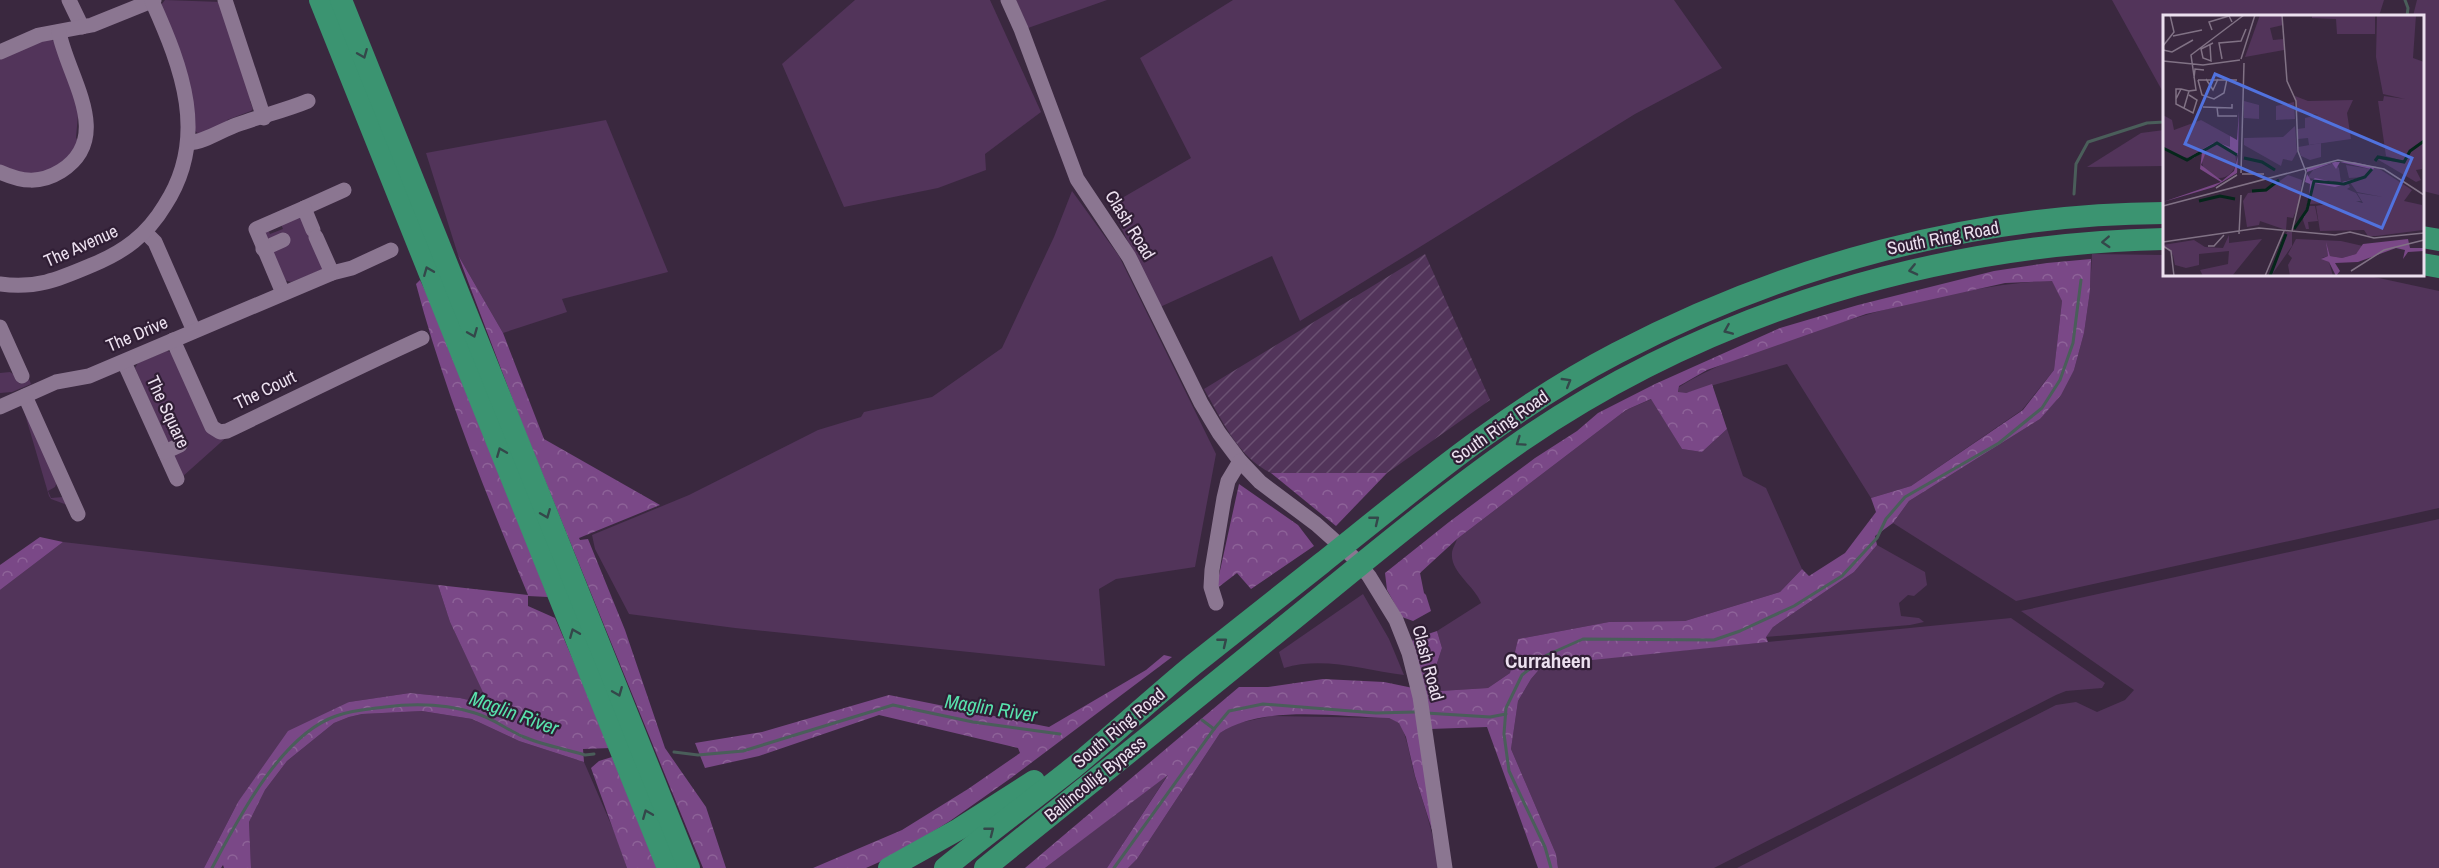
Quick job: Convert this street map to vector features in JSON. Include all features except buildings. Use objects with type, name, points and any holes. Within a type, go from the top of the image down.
[{"type":"highway","points":[[320,0],[668,868]]},
{"type":"highway","points":[[341,0],[688,868]]},
{"type":"highway","name":"South Ring Road","points":[[945,868],[1073,767],[1192,667],[1394,505],[1496,428],[1577,375],[1656,333],[1816,269],[1900,246],[2042,220],[2163,213]]},
{"type":"highway","points":[[2424,237],[2439,240]]},
{"type":"highway","name":"South Ring Road","points":[[1205,692],[1478,472],[1576,406],[1676,353],[1788,306],[1904,272],[1973,257],[2016,251],[2101,242],[2163,239]]},
{"type":"highway","points":[[2424,264],[2439,267]]},
{"type":"highway","points":[[889,868],[959,829],[1035,780],[1192,667]]},
{"type":"highway","points":[[1009,868],[1168,728],[1205,692]]},
{"type":"highway","name":"Ballincollig Bypass","points":[[985,868],[1205,692]]},
{"type":"street","points":[[69,0],[82,27]]},
{"type":"street","points":[[225,0],[264,118]]},
{"type":"street","name":"Clash Road","points":[[1008,0],[1077,179],[1129,257],[1201,403],[1240,461],[1274,494],[1316,524],[1353,558],[1382,596],[1399,627],[1415,673],[1445,868]]},
{"type":"street","points":[[0,52],[39,35],[82,27],[124,14],[153,1]]},
{"type":"street","name":"The Avenue","points":[[0,284],[37,285],[62,278],[120,253],[145,232],[174,192],[181,176],[188,143],[188,109],[174,51],[153,1]]},
{"type":"street","points":[[0,172],[25,181],[42,180],[71,164],[82,147],[86,135],[86,112],[64,56],[59,32]]},
{"type":"street","points":[[188,143],[198,142],[238,125],[264,118],[308,101]]},
{"type":"street","points":[[283,293],[256,231],[258,227],[344,190]]},
{"type":"street","points":[[304,208],[332,273]]},
{"type":"street","name":"The Drive","points":[[0,407],[56,382],[83,378],[124,362],[194,331],[154,242],[145,232]]},
{"type":"street","points":[[263,249],[283,240]]},
{"type":"street","points":[[194,331],[308,282],[352,268],[391,250]]},
{"type":"street","points":[[0,327],[19,369],[1,369]]},
{"type":"street","name":"The Court","points":[[173,340],[212,427],[224,432],[320,384],[422,338]]},
{"type":"street","name":"The Square","points":[[124,362],[177,479]]},
{"type":"street","points":[[25,396],[78,514]]},
{"type":"street","points":[[165,452],[180,445]]},
{"type":"street","points":[[1216,603],[1211,588],[1212,570],[1224,498],[1227,481],[1240,461]]},
{"type":"street","points":[[52,494],[66,487]]},
{"type":"shaded area","points":[[165,0],[221,2],[254,100],[250,101],[253,109],[251,111],[199,134],[195,131],[161,5]]},
{"type":"shaded area","points":[[855,0],[990,0],[1041,112],[985,154],[986,170],[938,188],[844,207],[782,64]]},
{"type":"shaded area","points":[[1016,0],[1107,0],[1028,28]]},
{"type":"shaded area","points":[[1233,0],[1674,0],[1722,68],[1635,114],[1300,321],[1272,256],[1160,307],[1110,205],[1191,158],[1140,58]]},
{"type":"shaded area","points":[[2112,0],[2384,0],[2379,15],[2163,15],[2163,92]]},
{"type":"shaded area","points":[[2417,0],[2439,0],[2439,195],[2424,191],[2424,15],[2413,15]]},
{"type":"shaded area","points":[[51,39],[55,42],[79,103],[76,138],[78,140],[71,154],[54,168],[35,176],[0,166],[0,57],[37,41]]},
{"type":"shaded area","points":[[606,120],[668,272],[562,299],[567,312],[503,333],[458,255],[426,153]]},
{"type":"shaded area","points":[[2163,130],[2163,166],[2087,167],[2141,133]]},
{"type":"shaded area","points":[[1072,191],[1119,256],[1216,454],[1195,567],[1116,579],[1099,589],[1105,666],[735,628],[629,614],[595,549],[592,535],[689,495],[818,430],[861,417],[864,412],[932,397],[1002,348],[1054,237]]},
{"type":"shaded area","points":[[300,216],[323,267],[322,270],[291,282],[284,280],[274,257],[274,239],[266,238],[264,229],[267,227],[270,234],[283,229],[280,222]]},
{"type":"shaded area","points":[[1425,254],[1490,400],[1387,473],[1271,473],[1259,466],[1232,437],[1204,389]]},
{"type":"shaded area","points":[[2092,254],[2163,255],[2163,276],[2370,276],[2439,291],[2439,508],[2016,601],[1893,523],[1909,501],[2040,419],[2074,370],[2084,333]]},
{"type":"shaded area","points":[[2052,280],[2062,301],[2054,370],[2022,410],[1911,486],[1871,498],[1787,364],[1686,393],[1678,393],[1679,387],[1732,360],[1885,309],[1985,288]]},
{"type":"shaded area","points":[[167,351],[171,352],[194,401],[229,435],[182,477],[174,458],[176,454],[168,443],[135,368],[138,363]]},
{"type":"shaded area","points":[[10,372],[16,376],[20,384],[29,379],[31,384],[12,392],[0,393],[0,373]]},
{"type":"shaded area","points":[[1652,399],[1682,449],[1702,452],[1727,429],[1743,476],[1766,488],[1802,569],[1780,592],[1685,621],[1609,622],[1518,639],[1510,673],[1488,688],[1440,691],[1430,684],[1442,648],[1437,631],[1481,603],[1452,560],[1457,539],[1626,410]]},
{"type":"shaded area","points":[[22,404],[57,482],[55,487],[48,491],[51,498],[63,497],[70,506],[51,499],[49,496]]},
{"type":"shaded area","points":[[2439,519],[2439,868],[1737,868],[2056,705],[2076,702],[2097,712],[2125,700],[2134,690],[2021,611]]},
{"type":"shaded area","points":[[63,542],[438,585],[450,622],[490,706],[460,698],[410,693],[349,702],[238,802],[204,868],[0,868],[0,590]]},
{"type":"shaded area","points":[[1877,545],[1925,572],[1927,585],[1914,596],[1908,595],[1899,603],[1901,616],[1919,618],[1924,622],[1765,637],[1773,627],[1854,572]]},
{"type":"shaded area","points":[[1363,594],[1389,639],[1404,675],[1344,665],[1314,663],[1284,668],[1279,652]]},
{"type":"shaded area","points":[[2011,618],[2105,683],[2102,688],[2066,691],[2056,695],[1714,868],[1558,868],[1556,854],[1511,749],[1518,701],[1531,679],[1544,664]]},
{"type":"shaded area","points":[[422,711],[472,719],[519,741],[584,762],[617,838],[627,868],[251,868],[249,822],[265,790],[287,761],[334,723],[349,717],[362,714]]},
{"type":"shaded area","points":[[1271,716],[1389,718],[1400,723],[1435,844],[1439,868],[1128,868],[1137,859],[1220,733],[1234,724]]},
{"type":"shaded area","points":[[1169,773],[1107,868],[1045,868]]},
{"type":"green space","points":[[458,255],[503,333],[544,439],[660,505],[579,538],[580,540],[588,539],[625,630],[665,748],[706,807],[726,868],[703,868],[520,419]]},
{"type":"green space","points":[[2091,259],[2090,291],[2084,333],[2074,370],[2061,395],[2040,419],[1909,501],[1893,523],[1875,536],[1877,545],[1854,572],[1773,627],[1766,637],[1768,642],[1543,665],[1531,679],[1518,701],[1511,749],[1556,854],[1558,868],[1538,868],[1487,727],[1430,729],[1411,644],[1413,639],[1437,631],[1442,648],[1430,684],[1440,691],[1488,688],[1510,673],[1518,639],[1609,622],[1685,621],[1780,592],[1802,569],[1809,576],[1845,553],[1876,512],[1871,498],[1911,486],[2023,410],[2054,370],[2062,301],[2052,281],[2005,283],[1866,314],[1707,370],[1679,386],[1678,392],[1686,393],[1712,384],[1727,429],[1702,452],[1682,449],[1651,399],[1626,410],[1457,539],[1420,573],[1431,611],[1413,621],[1402,617],[1387,590],[1385,573],[1449,522],[1535,458],[1577,431],[1598,413],[1655,384],[1780,328],[1858,305],[1994,271]]},
{"type":"green space","points":[[420,280],[442,325],[548,597],[528,596],[528,606],[555,618],[611,748],[583,749],[584,762],[519,741],[472,719],[422,711],[362,714],[349,717],[334,723],[287,761],[265,790],[249,822],[251,868],[224,868],[223,865],[221,868],[204,868],[238,802],[288,731],[349,702],[410,693],[460,698],[489,705],[450,622],[438,585],[528,595],[481,480],[439,363],[416,284]]},
{"type":"green space","points":[[1271,473],[1387,473],[1336,526]]},
{"type":"green space","points":[[1239,484],[1298,525],[1314,546],[1251,589],[1237,573],[1216,589]]},
{"type":"green space","points":[[40,537],[63,542],[0,590],[0,565]]},
{"type":"green space","points":[[1164,655],[1172,657],[1011,778],[950,821],[895,855],[866,868],[813,868],[902,830],[1020,753],[1018,748],[879,715],[759,756],[705,768],[695,743],[762,732],[889,695],[1049,727],[1146,670]]},
{"type":"green space","points":[[1323,679],[1384,682],[1413,688],[1433,833],[1415,776],[1406,737],[1399,723],[1389,718],[1279,715],[1238,724],[1220,733],[1137,859],[1128,868],[1107,868],[1168,775],[1045,868],[1025,868],[1239,687],[1268,687]]},
{"type":"green space","points":[[612,757],[659,868],[627,868],[591,768],[599,761]]},
{"type":"waterway","points":[[2405,0],[2408,8],[2407,15]]},
{"type":"waterway","points":[[2074,194],[2076,164],[2088,142],[2147,123],[2163,122]]},
{"type":"waterway","points":[[1551,868],[1545,847],[1509,771],[1504,734],[1506,708],[1522,675],[1547,655],[1583,639],[1714,640],[1740,631],[1794,606],[1842,576],[1877,538],[1886,519],[1905,497],[1999,443],[2042,408],[2060,380],[2073,343],[2081,280]]},
{"type":"waterway","name":"Maglin River","points":[[1202,720],[1214,729],[1229,711],[1263,704],[1376,713],[1415,712]]},
{"type":"waterway","name":"Maglin River","points":[[212,868],[248,803],[279,760],[297,741],[316,726],[342,714],[408,705],[453,708],[482,715],[539,742],[585,755],[594,754]]},
{"type":"waterway","name":"Maglin River","points":[[674,752],[698,755],[743,751],[893,705],[973,722],[1060,734]]},
{"type":"waterway","name":"Maglin River","points":[[1426,713],[1490,717],[1506,714]]},
{"type":"waterway","points":[[1114,868],[1214,729]]},
{"type":"district","name":"Curraheen","points":[[1548,661]]}]
